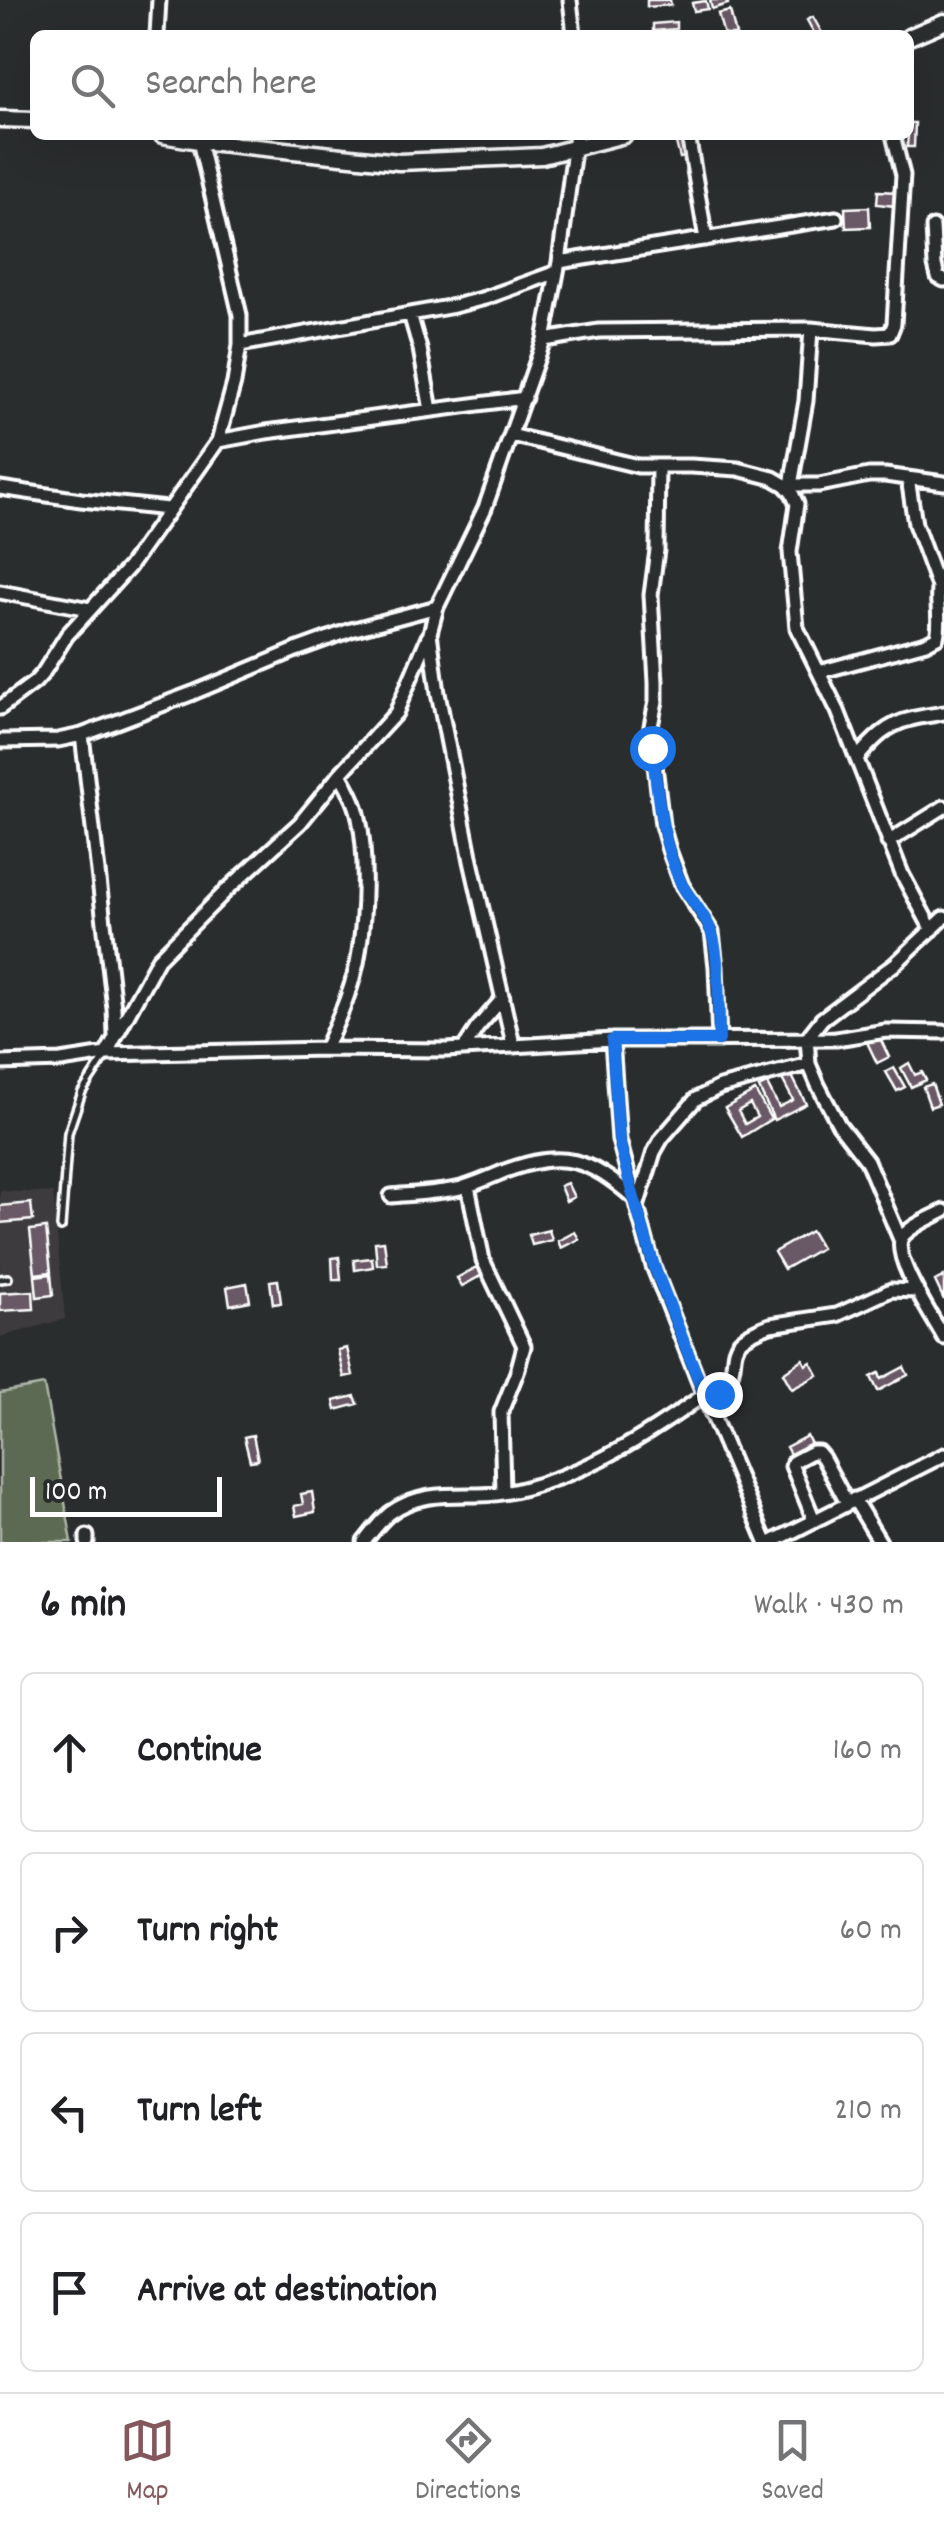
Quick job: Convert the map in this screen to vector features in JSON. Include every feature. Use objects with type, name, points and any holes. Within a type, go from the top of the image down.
[{"type":"street","points":[[157,30],[159,0]]},
{"type":"street","points":[[570,0],[573,30]]},
{"type":"street","points":[[914,35],[944,22]]},
{"type":"street","points":[[0,119],[30,120]]},
{"type":"street","points":[[188,140],[398,162],[542,156],[576,141]]},
{"type":"street","points":[[689,140],[706,239]]},
{"type":"street","points":[[544,340],[599,331],[810,330],[890,334],[903,175],[895,140]]},
{"type":"street","points":[[106,1054],[158,959],[300,823],[396,713],[437,607],[485,508],[544,340],[576,141]]},
{"type":"street","points":[[0,708],[36,682],[56,650],[128,567],[218,441],[234,383],[240,315],[199,142]]},
{"type":"street","points":[[240,345],[485,298],[558,267],[836,218]]},
{"type":"street","points":[[933,227],[935,265],[938,277],[944,280]]},
{"type":"street","points":[[410,314],[431,410]]},
{"type":"street","points":[[810,330],[806,400],[788,485],[796,504],[790,552],[796,628],[857,758],[902,874],[940,925],[896,964],[822,1019],[807,1038],[809,1064],[830,1110],[867,1161],[900,1239],[898,1246],[904,1264],[944,1338]]},
{"type":"street","points":[[218,441],[525,398]]},
{"type":"street","points":[[510,435],[616,462],[738,469],[788,485],[869,475],[944,483]]},
{"type":"street","points":[[658,466],[657,550],[651,595],[656,682],[652,748],[669,850],[682,884],[712,932],[719,1040]]},
{"type":"street","points":[[819,672],[934,640],[940,631],[937,584],[915,524],[908,478]]},
{"type":"street","points":[[0,488],[168,509]]},
{"type":"street","points":[[937,584],[944,572]]},
{"type":"street","points":[[0,592],[90,609]]},
{"type":"street","points":[[0,741],[58,740],[82,735],[351,630],[437,607]]},
{"type":"street","points":[[430,633],[475,879],[513,1044]]},
{"type":"street","points":[[857,758],[878,735],[897,724],[944,712]]},
{"type":"street","points":[[82,735],[115,1040]]},
{"type":"street","points":[[325,1048],[343,1008],[359,952],[364,870],[359,818],[340,774]]},
{"type":"street","points":[[888,842],[944,807]]},
{"type":"street","points":[[464,1048],[503,998]]},
{"type":"street","points":[[0,1062],[106,1054],[464,1048],[612,1040],[851,1038],[886,1031],[944,1032]]},
{"type":"street","points":[[612,1040],[619,1140],[654,1266],[706,1400],[769,1542],[944,1455]]},
{"type":"street","points":[[635,1202],[662,1138],[696,1099],[720,1087],[809,1064]]},
{"type":"street","points":[[391,1196],[468,1186],[526,1164],[558,1158],[603,1174],[635,1202]]},
{"type":"street","points":[[468,1186],[483,1260],[524,1346],[502,1412],[504,1492]]},
{"type":"street","points":[[900,1239],[944,1211]]},
{"type":"street","points":[[364,1542],[388,1514],[409,1502],[443,1494],[482,1495],[539,1484],[615,1452],[726,1386],[734,1348],[758,1330],[848,1312],[892,1290],[917,1291]]},
{"type":"street","points":[[814,1520],[792,1466],[800,1457],[818,1452],[880,1542]]},
{"type":"lane","points":[[61,1226],[68,1133],[82,1092],[106,1054]]},
{"type":"lane","points":[[0,1279],[8,1278]]},
{"type":"shaded area","points":[[0,1191],[53,1193],[65,1319],[0,1337]]},
{"type":"green space","points":[[44,1385],[72,1542],[0,1542],[0,1393]]},
{"type":"building","points":[[647,0],[670,0],[671,5],[647,7]]},
{"type":"building","points":[[710,0],[727,0],[728,4],[712,9]]},
{"type":"building","points":[[706,1],[708,9],[694,11],[692,3]]},
{"type":"building","points":[[730,11],[735,30],[723,30],[718,14]]},
{"type":"building","points":[[813,17],[820,30],[812,30],[807,20]]},
{"type":"building","points":[[676,22],[676,29],[653,30],[653,24]]},
{"type":"building","points":[[675,140],[685,140],[689,156],[680,158]]},
{"type":"building","points":[[878,191],[897,192],[895,206],[877,204]]},
{"type":"building","points":[[869,207],[870,227],[846,228],[845,208]]},
{"type":"building","points":[[878,1034],[889,1057],[877,1063],[866,1040]]},
{"type":"building","points":[[909,1063],[915,1075],[922,1072],[926,1080],[911,1087],[901,1068]]},
{"type":"building","points":[[894,1068],[905,1087],[897,1091],[886,1072]]},
{"type":"building","points":[[790,1072],[806,1104],[774,1120],[759,1088],[767,1084],[779,1107],[793,1100],[781,1077]]},
{"type":"building","points":[[932,1084],[939,1104],[930,1107],[923,1087]]},
{"type":"building","points":[[755,1091],[771,1119],[742,1137],[725,1108]],"holes":[[[750,1104],[757,1117],[745,1124],[738,1111]]]},
{"type":"building","points":[[567,1183],[574,1197],[566,1201],[560,1186]]},
{"type":"building","points":[[31,1203],[33,1220],[0,1223],[0,1206]]},
{"type":"building","points":[[46,1228],[51,1272],[35,1274],[30,1230]]},
{"type":"building","points":[[549,1230],[552,1240],[532,1245],[529,1235]]},
{"type":"building","points":[[811,1231],[821,1248],[784,1269],[774,1252]]},
{"type":"building","points":[[575,1232],[579,1239],[561,1248],[558,1241]]},
{"type":"building","points":[[384,1241],[387,1264],[377,1265],[375,1242]]},
{"type":"building","points":[[339,1257],[341,1280],[333,1280],[332,1258]]},
{"type":"building","points":[[372,1258],[373,1267],[355,1270],[354,1260]]},
{"type":"building","points":[[477,1267],[482,1275],[462,1286],[457,1278]]},
{"type":"building","points":[[51,1274],[53,1295],[37,1297],[35,1276]]},
{"type":"building","points":[[944,1276],[944,1300],[935,1281]]},
{"type":"building","points":[[278,1280],[281,1303],[273,1304],[270,1281]]},
{"type":"building","points":[[247,1283],[250,1301],[230,1305],[227,1287]]},
{"type":"building","points":[[33,1291],[34,1309],[0,1311],[0,1293]]},
{"type":"building","points":[[347,1348],[353,1375],[344,1377],[338,1350]]},
{"type":"building","points":[[803,1359],[806,1365],[811,1362],[818,1375],[792,1389],[783,1373]]},
{"type":"building","points":[[904,1367],[908,1375],[878,1391],[871,1377],[879,1373],[881,1379]]},
{"type":"building","points":[[355,1396],[358,1404],[336,1410],[334,1401]]},
{"type":"building","points":[[253,1435],[258,1460],[250,1461],[244,1437]]},
{"type":"building","points":[[807,1436],[812,1446],[791,1456],[786,1447]]},
{"type":"building","points":[[312,1492],[315,1512],[296,1516],[294,1506],[303,1504],[301,1494]]},
{"type":"route","points":[[652,748],[669,850],[682,884],[712,932],[719,1040],[612,1040],[619,1140],[654,1266],[677,1331],[708,1404],[719,1394]]}]
